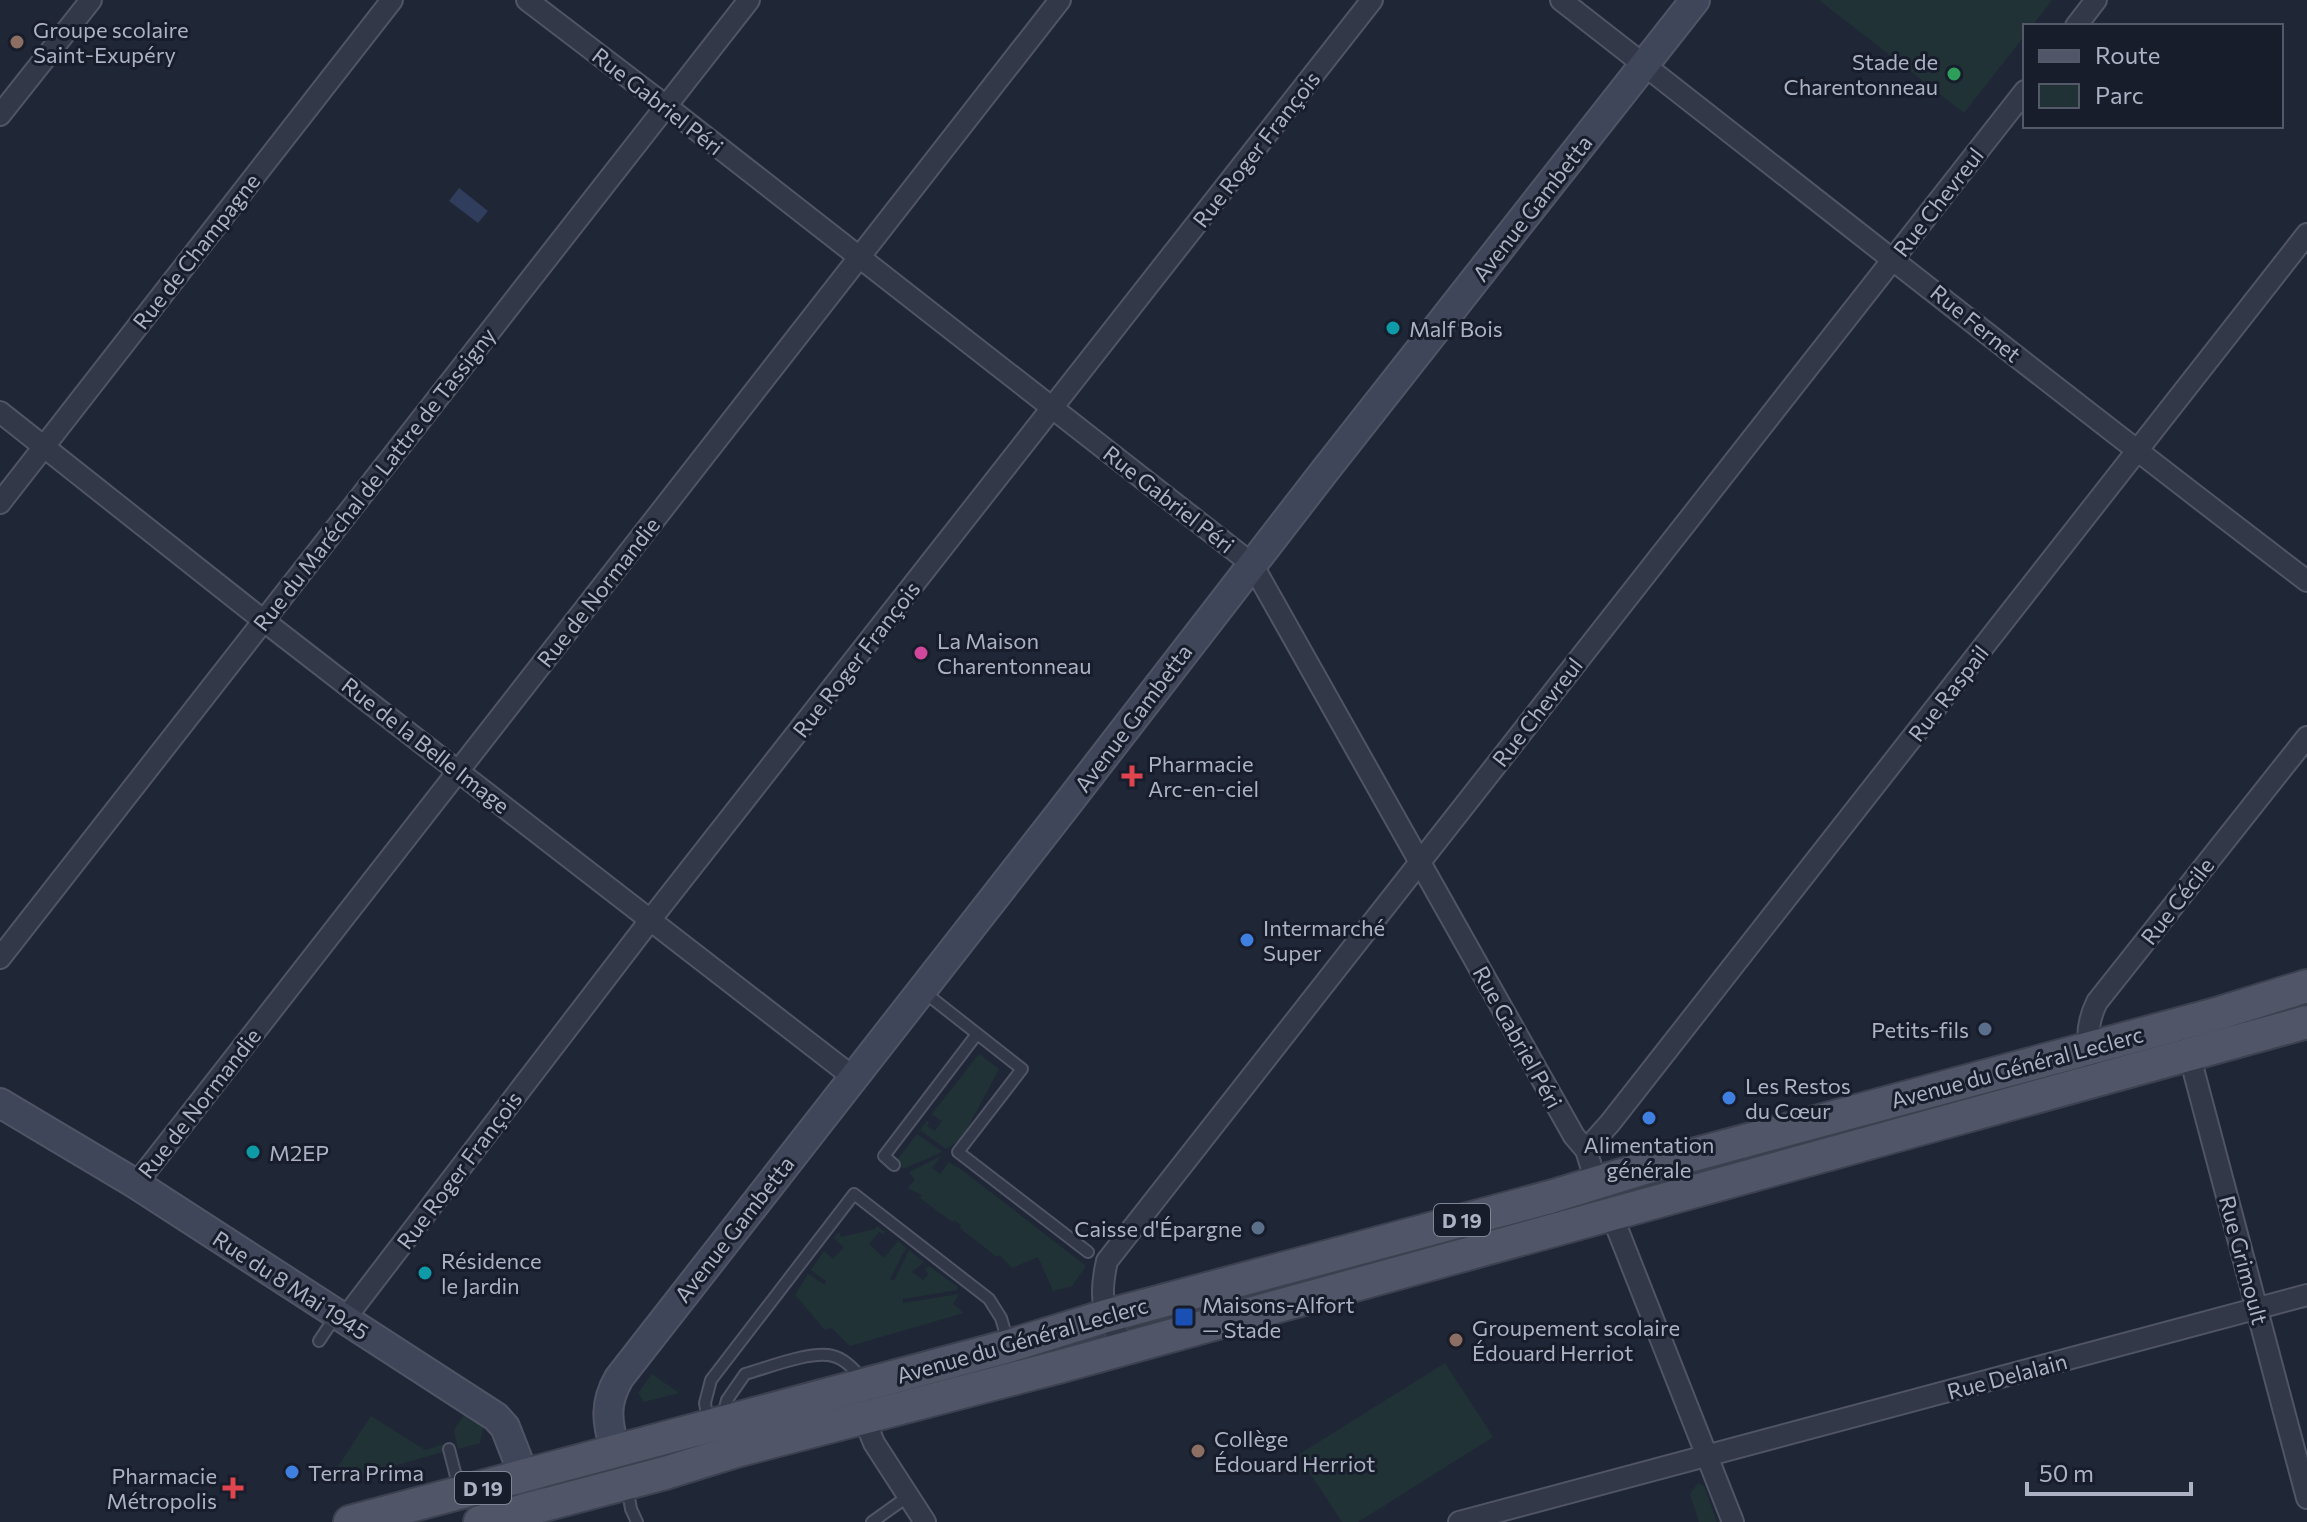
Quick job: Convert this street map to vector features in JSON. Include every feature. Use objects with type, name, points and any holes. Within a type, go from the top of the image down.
[{"type":"main road","name":"Avenue du Général Leclerc","points":[[350,1522],[1009,1346],[1106,1316],[1550,1197],[2307,986]]},
{"type":"main road","name":"Avenue du Général Leclerc","points":[[480,1522],[2307,1022]]},
{"type":"main road","points":[[1596,1182],[1611,1213]]},
{"type":"main road","points":[[864,1418],[866,1384]]},
{"type":"street","points":[[0,115],[91,0]]},
{"type":"street","name":"Rue de Champagne","points":[[0,503],[392,0]]},
{"type":"street","name":"Rue Gabriel Péri","points":[[527,0],[1252,564],[1574,1136],[1586,1150],[1596,1182]]},
{"type":"street","name":"Rue du Maréchal de Lattre de Tassigny","points":[[0,958],[749,0]]},
{"type":"street","name":"Rue de Normandie","points":[[136,1184],[1060,0]]},
{"type":"street","name":"Rue Roger François","points":[[340,1318],[1372,0]]},
{"type":"street","name":"Rue Fernet","points":[[1561,0],[2307,581]]},
{"type":"street","name":"Avenue Gambetta","points":[[615,1450],[606,1419],[611,1391],[619,1378],[1695,0]]},
{"type":"street","points":[[2078,24],[2096,0]]},
{"type":"street","name":"Rue Chevreul","points":[[1125,1346],[1106,1316],[1101,1286],[1107,1261],[2023,94]]},
{"type":"street","name":"Rue Raspail","points":[[1586,1150],[2307,234]]},
{"type":"street","name":"Rue de la Belle Image","points":[[0,412],[264,621],[853,1077]]},
{"type":"street","name":"Rue Cécile","points":[[2096,1080],[2088,1047],[2089,1023],[2097,1002],[2307,737]]},
{"type":"street","name":"Rue Grimoult","points":[[2181,1022],[2307,1498]]},
{"type":"street","name":"Rue du 8 Mai 1945","points":[[0,1103],[136,1184],[496,1417],[505,1427],[536,1507]]},
{"type":"street","points":[[1611,1213],[1733,1522]]},
{"type":"street","name":"Rue Delalain","points":[[1459,1522],[2307,1295]]},
{"type":"street","points":[[864,1418],[874,1443],[925,1522]]},
{"type":"street","points":[[615,1450],[626,1483]]},
{"type":"lane","points":[[922,990],[1022,1069],[958,1152],[1088,1252]]},
{"type":"lane","points":[[894,1165],[884,1156],[977,1034]]},
{"type":"lane","points":[[715,1423],[705,1403],[711,1380],[854,1194],[989,1299],[1001,1318],[1009,1346]]},
{"type":"lane","points":[[319,1341],[340,1318]]},
{"type":"lane","points":[[449,1449],[461,1493]]},
{"type":"lane","points":[[626,1483],[637,1522]]},
{"type":"lane","points":[[872,1522],[907,1497]]},
{"type":"green space","name":"Stade de Charentonneau","points":[[1819,0],[2052,0],[2034,24],[2023,24],[2023,38],[1964,113]]},
{"type":"green space","points":[[979,1054],[999,1069],[961,1140],[946,1149],[920,1130],[927,1121],[927,1126],[935,1131],[942,1121],[932,1114]]},
{"type":"green space","points":[[917,1134],[942,1152],[903,1169],[897,1160]]},
{"type":"green space","points":[[941,1156],[932,1168],[940,1174],[949,1162],[962,1170],[1086,1266],[1072,1286],[1053,1291],[1038,1257],[1012,1268],[1000,1255],[997,1257],[960,1228],[961,1225],[954,1220],[952,1222],[920,1198],[922,1195],[907,1188],[915,1180],[909,1172]]},
{"type":"green space","points":[[1539,1208],[1543,1220],[1148,1327],[1139,1322]]},
{"type":"green space","points":[[877,1226],[885,1232],[879,1232],[869,1244],[884,1258],[898,1241],[906,1248],[890,1279],[894,1281],[909,1250],[924,1262],[912,1272],[923,1280],[929,1274],[925,1270],[929,1266],[958,1287],[957,1290],[903,1299],[903,1303],[959,1294],[953,1304],[964,1313],[850,1346],[832,1328],[825,1330],[795,1295],[808,1274],[825,1285],[826,1281],[811,1270],[824,1251],[833,1259],[844,1247],[834,1238],[839,1232],[841,1237]]},
{"type":"green space","points":[[1445,1363],[1493,1437],[1358,1522],[1342,1522],[1298,1455]]},
{"type":"green space","points":[[652,1374],[679,1393],[644,1402],[638,1393]]},
{"type":"green space","points":[[464,1415],[483,1428],[480,1443],[458,1449],[454,1430]]},
{"type":"green space","points":[[371,1416],[425,1450],[444,1444],[443,1452],[326,1485]]},
{"type":"green space","points":[[1698,1483],[1704,1486],[1717,1522],[1699,1522],[1690,1494]]},
{"type":"water","points":[[459,188],[488,211],[478,223],[449,201]]},
{"type":"place","name":"Groupe scolaire Saint-Exupéry","points":[[17,42]]},
{"type":"place","name":"Stade de Charentonneau","points":[[1954,74]]},
{"type":"place","name":"Malf Bois","points":[[1393,328]]},
{"type":"place","name":"La Maison Charentonneau","points":[[921,653]]},
{"type":"place","name":"Pharmacie Arc-en-ciel","points":[[1132,776]]},
{"type":"place","name":"Intermarché Super","points":[[1247,940]]},
{"type":"place","name":"Petits-fils","points":[[1985,1029]]},
{"type":"place","name":"Les Restos du Cœur","points":[[1729,1098]]},
{"type":"place","name":"Alimentation générale","points":[[1649,1118]]},
{"type":"place","name":"M2EP","points":[[253,1152]]},
{"type":"place","name":"Caisse d'Épargne","points":[[1258,1228]]},
{"type":"place","name":"Résidence le Jardin","points":[[425,1273]]},
{"type":"place","name":"Maisons-Alfort — Stade","points":[[1184,1317]]},
{"type":"place","name":"Groupement scolaire Édouard Herriot","points":[[1456,1340]]},
{"type":"place","name":"Collège Édouard Herriot","points":[[1198,1451]]},
{"type":"place","name":"Terra Prima","points":[[292,1472]]},
{"type":"place","name":"Pharmacie Métropolis","points":[[233,1488]]}]
